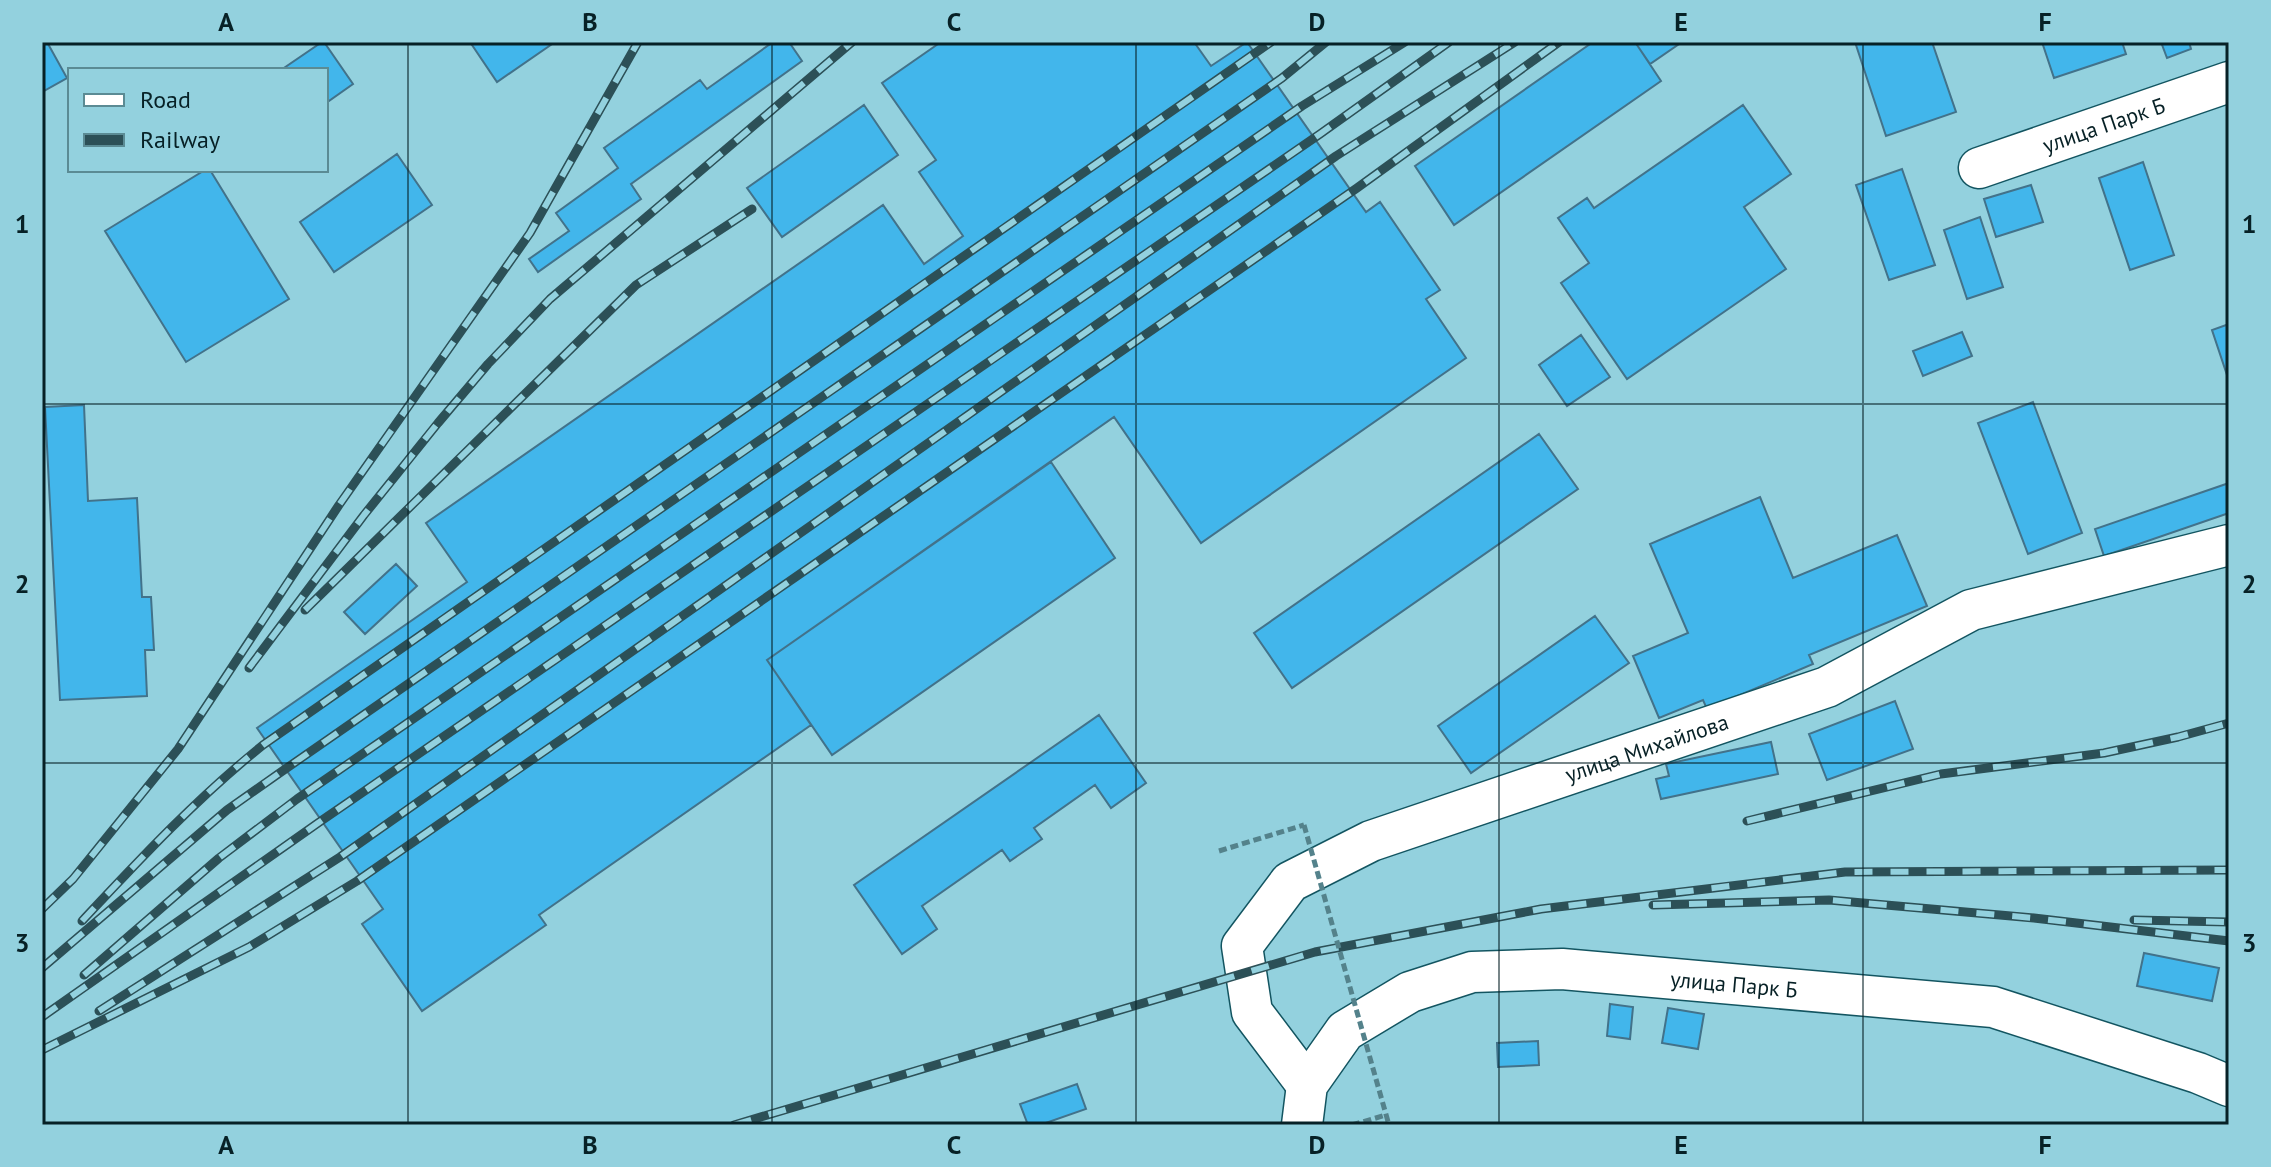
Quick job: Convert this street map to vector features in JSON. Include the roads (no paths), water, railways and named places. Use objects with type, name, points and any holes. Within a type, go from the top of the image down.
[{"type":"street","name":"улица Парк Б","points":[[1979,168],[2229,82]]},
{"type":"street","name":"улица Михайлова","points":[[1307,1085],[1252,1012],[1242,946],[1290,882],[1371,841],[1827,687],[1971,610],[2229,545]]},
{"type":"street","name":"улица Парк Б","points":[[1302,1125],[1307,1085],[1345,1031],[1410,992],[1472,972],[1562,969],[1993,1007],[2198,1073],[2229,1086]]},
{"type":"railway","points":[[42,909],[73,879],[178,749],[339,505],[530,233],[638,42]]},
{"type":"railway","points":[[249,668],[438,423],[488,364],[550,299],[852,42]]},
{"type":"railway","points":[[82,921],[192,808],[263,745],[1271,42]]},
{"type":"railway","points":[[42,968],[227,810],[1282,78],[1326,42]]},
{"type":"railway","points":[[84,975],[219,858],[297,799],[1302,106],[1405,42]]},
{"type":"railway","points":[[42,1017],[1449,42]]},
{"type":"railway","points":[[99,1011],[340,857],[1336,156],[1515,42]]},
{"type":"railway","points":[[42,1050],[249,947],[357,881],[1357,188],[1559,42]]},
{"type":"railway","points":[[305,610],[636,285],[752,209]]},
{"type":"railway","points":[[1747,821],[1941,774],[2104,753],[2229,723]]},
{"type":"railway","points":[[734,1125],[1315,952],[1541,909],[1845,872],[2229,870]]},
{"type":"railway","points":[[1653,905],[1829,900],[2034,918],[2229,941]]},
{"type":"railway","points":[[2134,920],[2229,922]]}]
